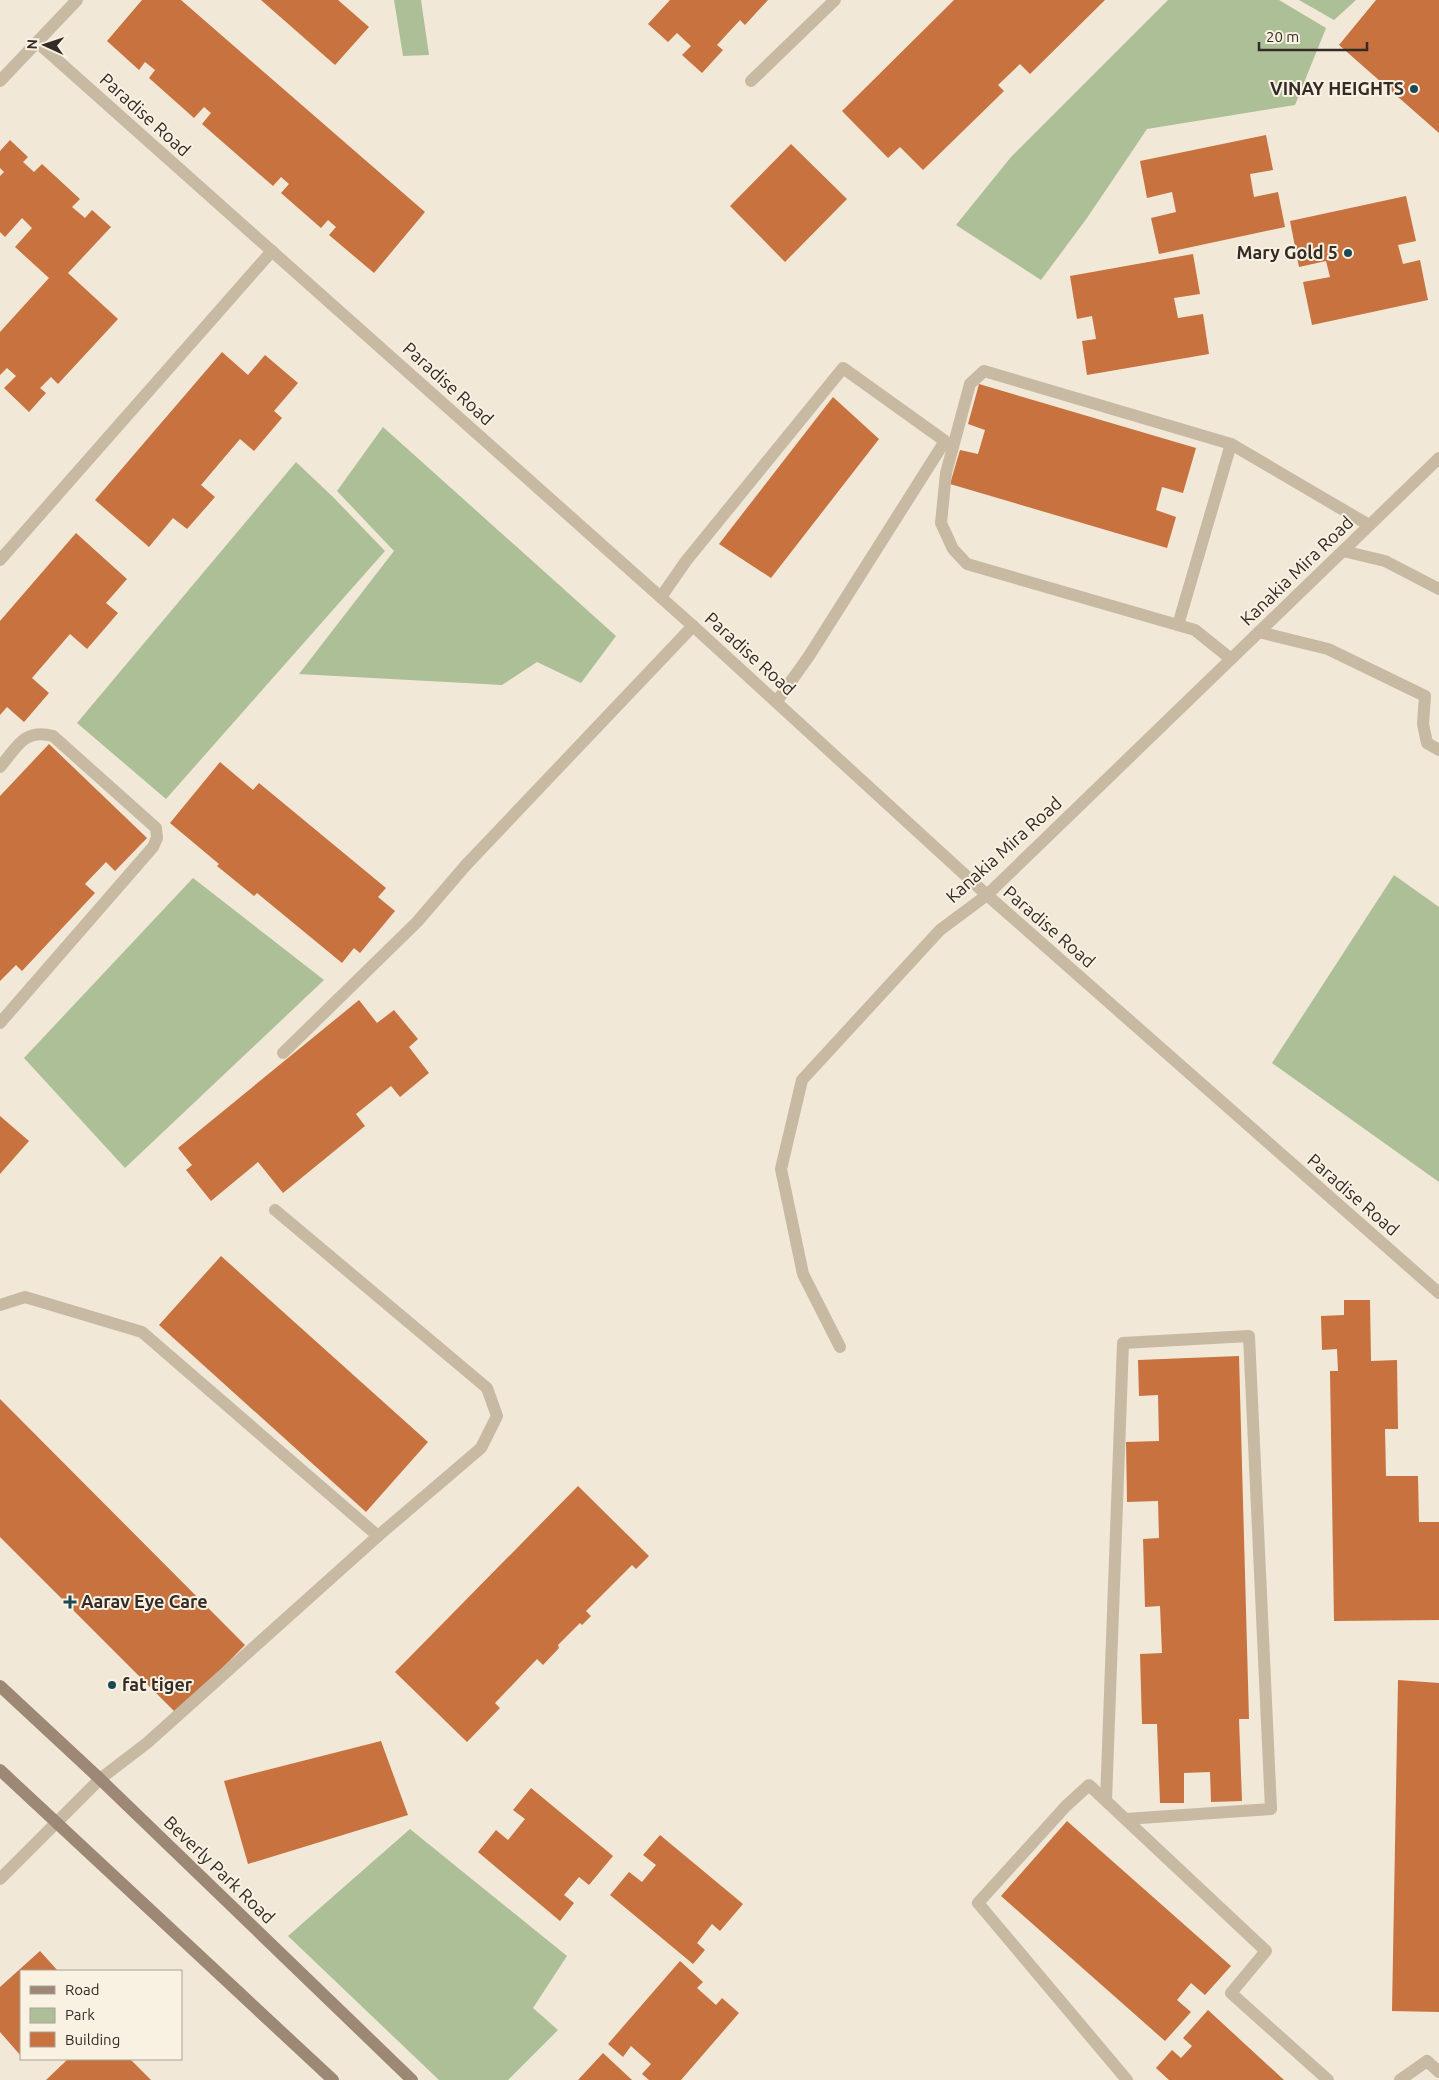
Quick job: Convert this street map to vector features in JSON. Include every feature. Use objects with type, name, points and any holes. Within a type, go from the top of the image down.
[{"type":"main road","name":"Beverly Park Road","points":[[0,1686],[412,2080]]},
{"type":"main road","points":[[0,1770],[332,2080]]},
{"type":"street","points":[[0,81],[77,0]]},
{"type":"street","points":[[751,81],[833,0]]},
{"type":"street","name":"Paradise Road","points":[[37,42],[693,626],[987,895],[1439,1293]]},
{"type":"street","points":[[0,560],[272,251]]},
{"type":"street","points":[[660,597],[686,561],[843,368],[945,442],[808,656],[776,701]]},
{"type":"street","points":[[1231,659],[1195,630],[967,564],[953,549],[941,523],[946,473],[970,384],[984,371],[1231,444],[1369,525]]},
{"type":"street","points":[[1178,625],[1231,444]]},
{"type":"street","name":"Kanakia Mira Road","points":[[840,1347],[803,1274],[781,1169],[802,1080],[940,930],[987,895],[1439,458]]},
{"type":"street","points":[[1343,551],[1385,561],[1439,589]]},
{"type":"street","points":[[284,1053],[417,922],[466,865],[693,626]]},
{"type":"street","points":[[1260,632],[1328,650],[1425,696],[1423,724],[1427,743],[1439,750]]},
{"type":"street","points":[[0,766],[26,737],[40,732],[53,736],[156,828],[157,838],[153,847],[0,1023]]},
{"type":"street","points":[[0,1879],[100,1780],[147,1743],[378,1536],[482,1448],[497,1416],[487,1388],[275,1210]]},
{"type":"street","points":[[0,1305],[26,1297],[142,1332],[378,1536]]},
{"type":"street","points":[[1106,1801],[1123,1343],[1249,1336],[1271,1809],[1126,1819]]},
{"type":"street","points":[[1127,2080],[978,1902],[1066,1806],[1089,1785],[1266,1951],[1231,1993],[1328,2080]]},
{"type":"street","points":[[1400,2080],[1427,2060],[1439,2072]]},
{"type":"green space","points":[[394,0],[421,0],[429,55],[403,56]]},
{"type":"green space","points":[[1168,0],[1279,0],[1326,28],[1295,105],[1147,129],[1087,218],[1041,280],[956,225],[1011,157]]},
{"type":"green space","points":[[1299,0],[1356,0],[1334,20]]},
{"type":"green space","points":[[383,427],[616,636],[581,683],[537,662],[502,685],[299,674],[394,551],[337,491]]},
{"type":"green space","points":[[296,462],[385,551],[166,799],[77,723]]},
{"type":"green space","points":[[1394,875],[1439,907],[1439,1182],[1272,1063]]},
{"type":"green space","points":[[193,878],[324,980],[125,1168],[24,1058]]},
{"type":"green space","points":[[410,1829],[567,1956],[533,2008],[558,2030],[508,2080],[439,2080],[288,1936]]},
{"type":"building","points":[[142,0],[181,0],[425,212],[374,273],[329,235],[336,227],[328,220],[321,228],[281,193],[289,184],[281,177],[273,186],[202,124],[211,113],[204,107],[194,118],[149,78],[155,70],[145,62],[139,70],[107,41]]},
{"type":"building","points":[[261,0],[338,0],[369,27],[335,65]]},
{"type":"building","points":[[670,0],[768,0],[745,25],[740,20],[717,45],[723,50],[702,73],[682,55],[691,46],[677,33],[668,42],[648,24]]},
{"type":"building","points":[[954,0],[1105,0],[1030,74],[1020,64],[998,85],[1004,91],[923,170],[900,147],[888,158],[842,111]]},
{"type":"building","name":"VINAY HEIGHTS","points":[[1376,0],[1439,0],[1439,133],[1339,45]]},
{"type":"building","points":[[1266,135],[1273,170],[1250,174],[1254,197],[1278,192],[1285,227],[1159,254],[1151,218],[1176,212],[1172,192],[1147,198],[1140,161]]},
{"type":"building","points":[[10,140],[28,157],[23,162],[34,172],[42,164],[80,199],[72,207],[85,218],[92,210],[111,227],[68,273],[118,319],[58,384],[51,377],[40,388],[46,393],[29,412],[4,388],[16,376],[7,368],[0,375],[0,332],[49,278],[15,247],[32,228],[22,218],[5,237],[0,232],[0,176],[4,172],[0,168],[0,151]]},
{"type":"building","points":[[791,144],[847,199],[785,262],[730,206]]},
{"type":"building","name":"Mary Gold 5","points":[[1406,196],[1416,241],[1398,245],[1403,264],[1420,260],[1428,300],[1312,325],[1303,282],[1330,277],[1326,261],[1299,267],[1290,221]]},
{"type":"building","points":[[1193,254],[1200,294],[1174,298],[1178,318],[1203,314],[1209,354],[1087,375],[1082,341],[1096,339],[1092,316],[1077,319],[1070,276]]},
{"type":"building","points":[[222,352],[248,375],[265,355],[298,383],[274,411],[282,418],[254,451],[240,439],[201,485],[215,497],[187,529],[173,518],[149,547],[95,500]]},
{"type":"building","points":[[979,384],[1196,448],[1183,493],[1162,487],[1156,510],[1176,517],[1167,548],[950,484],[960,450],[978,454],[985,430],[968,424]]},
{"type":"building","points":[[833,397],[879,439],[771,578],[719,544]]},
{"type":"building","points":[[76,533],[127,579],[106,603],[118,613],[87,649],[70,634],[32,678],[49,693],[24,722],[7,707],[0,715],[0,621]]},
{"type":"building","points":[[49,744],[147,838],[115,871],[106,862],[85,884],[95,893],[22,971],[16,965],[0,981],[0,796]]},
{"type":"building","points":[[220,762],[253,790],[259,783],[386,888],[378,897],[395,911],[360,953],[354,948],[342,963],[257,893],[254,896],[217,866],[219,864],[170,823]]},
{"type":"building","points":[[359,1000],[377,1023],[394,1010],[418,1039],[409,1047],[429,1073],[400,1097],[391,1086],[356,1114],[365,1126],[283,1193],[258,1162],[211,1201],[186,1170],[192,1165],[178,1148]]},
{"type":"building","points":[[0,1116],[29,1141],[0,1174]]},
{"type":"building","points":[[221,1256],[428,1442],[366,1512],[159,1325]]},
{"type":"building","points":[[1344,1300],[1370,1300],[1371,1361],[1397,1360],[1398,1429],[1385,1429],[1386,1476],[1418,1476],[1419,1522],[1439,1522],[1439,1620],[1334,1621],[1330,1371],[1338,1371],[1337,1349],[1322,1350],[1321,1316],[1344,1315]]},
{"type":"building","points":[[1239,1356],[1249,1719],[1239,1719],[1242,1801],[1211,1802],[1210,1772],[1184,1773],[1184,1803],[1160,1803],[1157,1724],[1142,1724],[1140,1654],[1162,1653],[1160,1606],[1145,1607],[1143,1539],[1159,1538],[1158,1501],[1127,1502],[1126,1442],[1159,1441],[1158,1395],[1139,1396],[1138,1360]]},
{"type":"building","points":[[0,1399],[245,1645],[177,1714],[0,1537]]},
{"type":"building","points":[[578,1486],[649,1556],[636,1569],[632,1565],[586,1611],[591,1616],[582,1625],[580,1623],[558,1645],[559,1648],[543,1665],[537,1659],[495,1703],[500,1708],[467,1742],[395,1672]]},
{"type":"building","points":[[1398,1680],[1439,1683],[1439,2012],[1392,2011]]},
{"type":"building","points":[[381,1741],[408,1815],[248,1864],[224,1781]]},
{"type":"building","points":[[531,1788],[613,1856],[589,1885],[579,1877],[564,1895],[574,1903],[560,1921],[478,1852],[496,1830],[508,1840],[525,1819],[513,1810]]},
{"type":"building","points":[[1067,1821],[1231,1966],[1205,1995],[1191,1983],[1177,2000],[1191,2012],[1165,2041],[1001,1896]]},
{"type":"building","points":[[660,1835],[743,1904],[720,1931],[712,1924],[697,1943],[705,1950],[693,1964],[610,1895],[629,1872],[642,1882],[656,1865],[643,1855]]},
{"type":"building","points":[[40,1951],[57,1970],[20,1970],[20,2055],[0,2032],[0,1987]]},
{"type":"building","points":[[680,1961],[703,1982],[697,1988],[716,2005],[722,1998],[739,2013],[681,2080],[649,2080],[642,2074],[651,2064],[631,2046],[623,2057],[608,2044]]},
{"type":"building","points":[[1208,2010],[1284,2080],[1169,2080],[1156,2068],[1172,2050],[1181,2058],[1192,2046],[1183,2038]]},
{"type":"building","points":[[603,2053],[632,2080],[578,2080]]},
{"type":"building","points":[[67,2060],[131,2060],[151,2080],[46,2080]]},
{"type":"place","name":"VINAY HEIGHTS","points":[[1414,89]]},
{"type":"place","name":"Mary Gold 5","points":[[1348,253]]},
{"type":"place","name":"Aarav Eye Care","points":[[70,1602]]},
{"type":"place","name":"fat tiger","points":[[112,1685]]}]
